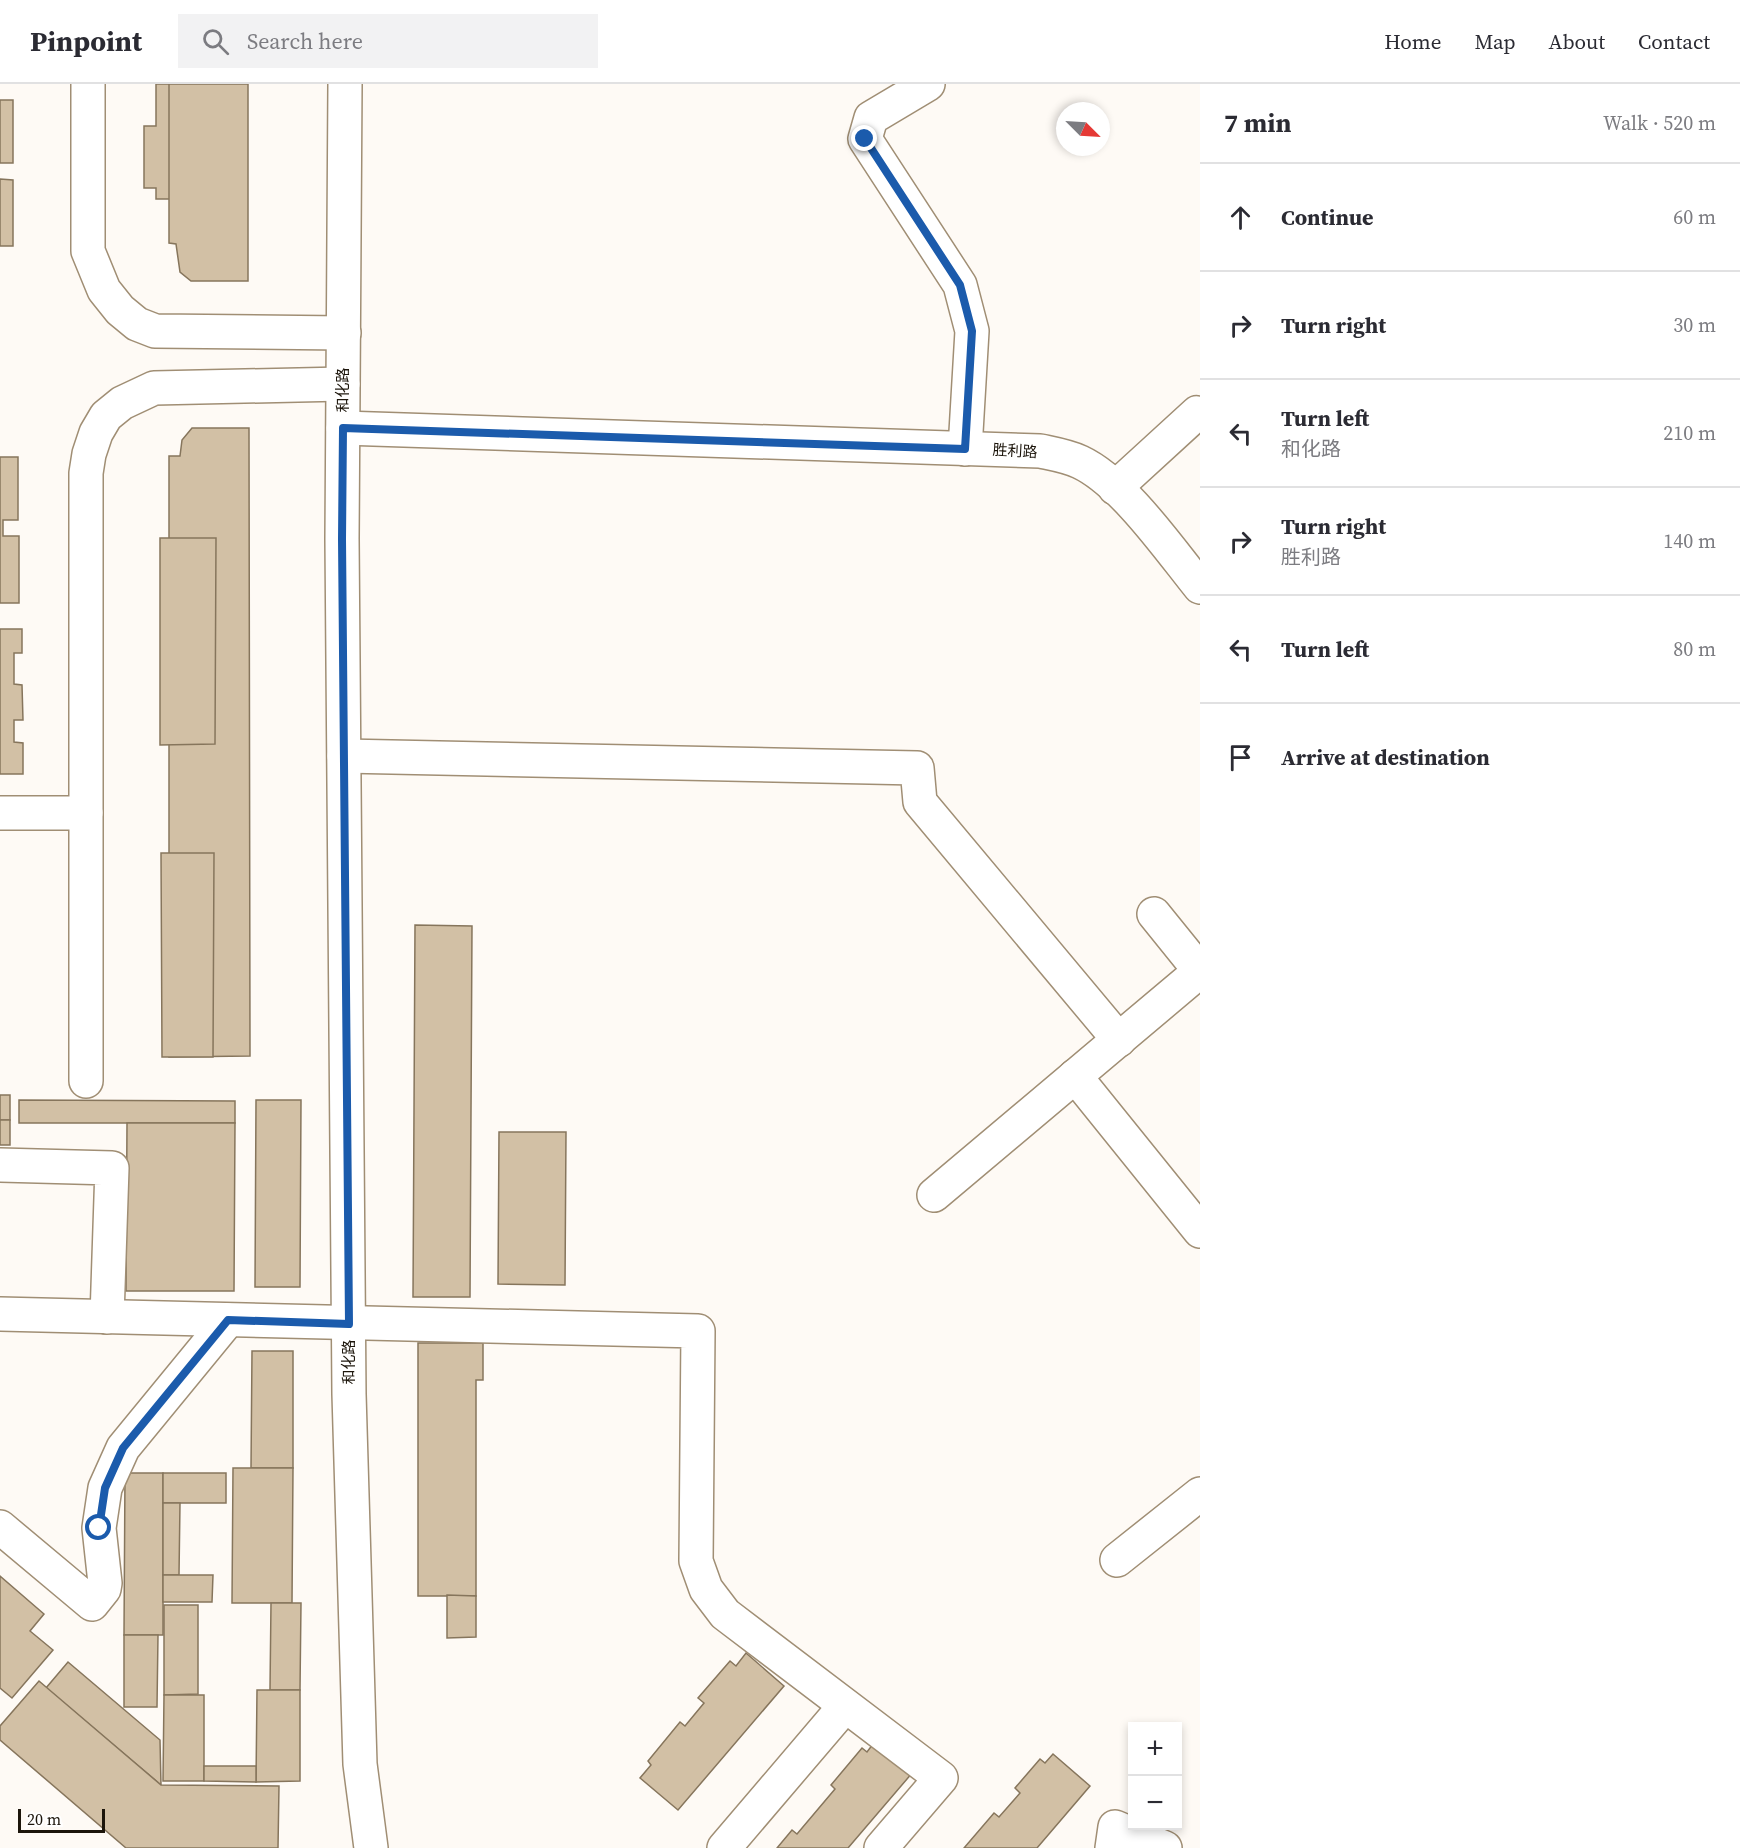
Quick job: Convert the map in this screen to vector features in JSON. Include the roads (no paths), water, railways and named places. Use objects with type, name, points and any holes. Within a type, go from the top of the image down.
[{"type":"street","points":[[88,84],[88,251],[104,290],[120,310],[137,324],[155,331],[344,333]]},
{"type":"street","name":"和化路","points":[[345,84],[342,539],[349,1324],[360,1764],[371,1848]]},
{"type":"street","points":[[928,84],[871,118],[865,139],[960,285],[972,331],[965,449]]},
{"type":"street","points":[[86,1081],[86,473],[88,454],[106,416],[136,395],[154,388],[343,384]]},
{"type":"street","points":[[1116,488],[1197,413],[1200,414]]},
{"type":"street","name":"胜利路","points":[[343,428],[1040,451],[1065,455],[1095,471],[1116,488],[1144,517],[1200,587]]},
{"type":"street","points":[[344,756],[917,768],[920,802],[1119,1040]]},
{"type":"street","points":[[0,813],[86,813]]},
{"type":"street","points":[[934,1195],[1200,971],[1154,914]]},
{"type":"street","points":[[1075,1076],[1200,1231]]},
{"type":"street","points":[[0,1165],[111,1168],[107,1317]]},
{"type":"street","points":[[0,1314],[698,1331],[696,1560],[706,1589],[725,1614],[941,1778],[881,1848]]},
{"type":"street","points":[[0,1527],[92,1604],[104,1589],[105,1583],[99,1528],[105,1488],[123,1448],[228,1320]]},
{"type":"street","points":[[1117,1560],[1200,1494]]},
{"type":"street","points":[[724,1848],[845,1706]]},
{"type":"street","points":[[1112,1848],[1115,1827],[1165,1848]]}]
